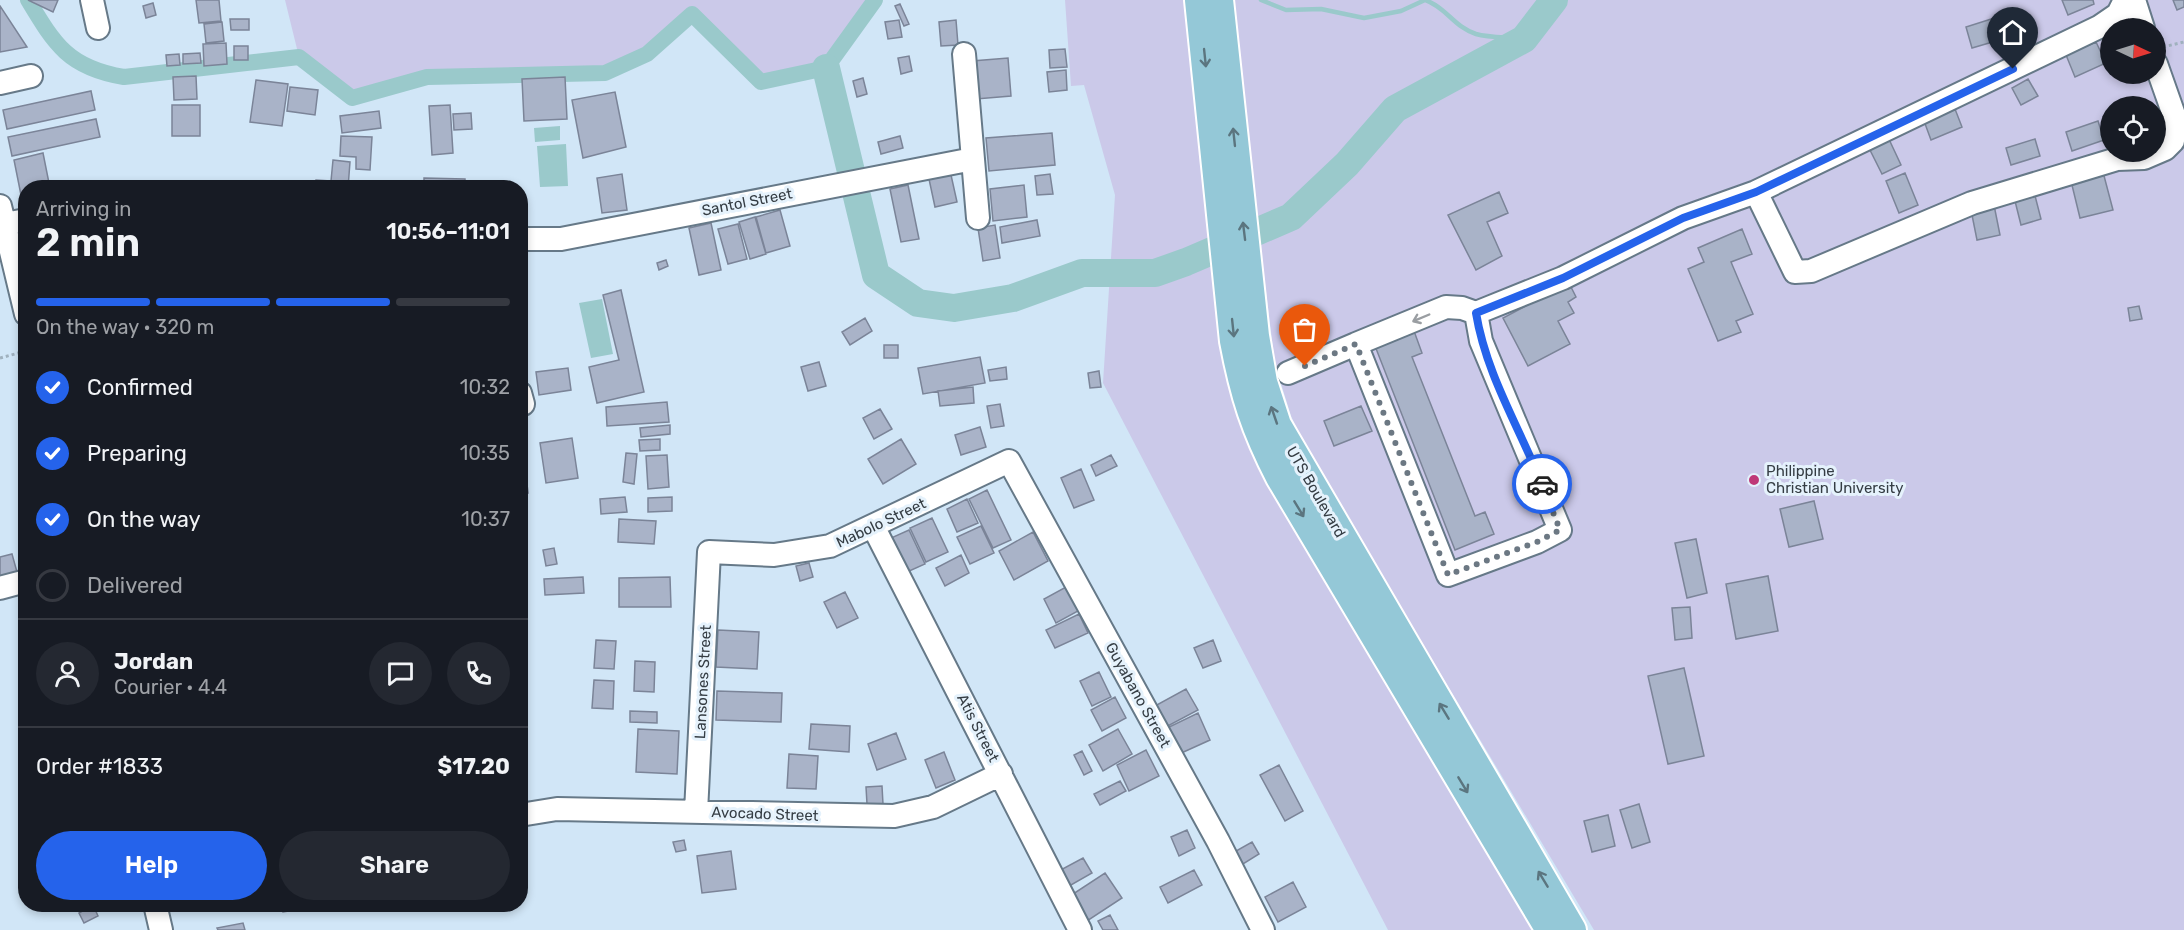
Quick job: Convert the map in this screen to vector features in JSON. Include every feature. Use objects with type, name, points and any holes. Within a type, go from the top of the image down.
[{"type":"main road","name":"UTS Boulevard","points":[[1199,0],[1229,197],[1237,268],[1263,382],[1277,425],[1572,930]]},
{"type":"main road","name":"UTS Boulevard","points":[[1219,0],[1229,197]]},
{"type":"main road","name":"UTS Boulevard","points":[[1237,268],[1234,341],[1243,391],[1258,435],[1280,477],[1550,930]]},
{"type":"street","points":[[92,0],[98,28]]},
{"type":"street","points":[[1288,373],[1446,307],[1462,308],[1476,313],[1563,278],[1683,218],[1756,192],[2099,27],[2118,14],[2125,0]]},
{"type":"street","points":[[2134,0],[2140,18]]},
{"type":"street","points":[[964,54],[978,218]]},
{"type":"street","points":[[0,82],[31,76]]},
{"type":"street","points":[[1756,192],[1795,272],[1811,271],[1972,203],[2117,159],[2144,158],[2165,149],[2173,141],[2174,115],[2163,84]]},
{"type":"street","name":"Santol Street","points":[[528,238],[561,239],[973,159]]},
{"type":"street","points":[[10,217],[18,266]]},
{"type":"street","points":[[1356,344],[1448,575],[1537,542],[1560,530],[1485,352],[1476,313]]},
{"type":"street","name":"Mabolo Street","points":[[709,552],[774,555],[830,546],[874,528],[1009,461]]},
{"type":"street","name":"Guyabano Street","points":[[1009,461],[1218,841],[1263,930]]},
{"type":"street","name":"Atis Street","points":[[874,528],[1080,930]]},
{"type":"street","name":"Lansones Street","points":[[696,812],[709,552]]},
{"type":"street","points":[[0,588],[18,583]]},
{"type":"street","name":"Avocado Street","points":[[528,814],[557,809],[894,816],[933,807],[1001,774]]},
{"type":"street","points":[[157,912],[160,930]]},
{"type":"path","points":[[2166,46],[2184,42]]},
{"type":"path","points":[[0,358],[18,353]]},
{"type":"shaded area","points":[[285,0],[875,0],[826,68],[761,82],[692,14],[647,54],[605,73],[427,77],[352,98],[299,57]]},
{"type":"shaded area","points":[[1065,0],[1185,0],[1213,271],[1536,930],[1388,930],[1103,383],[1115,195],[1084,85],[1071,86]]},
{"type":"shaded area","name":"Philippine Christian University","points":[[1230,0],[2184,0],[2184,930],[1594,930],[1312,459],[1291,416],[1275,364]]},
{"type":"shaded area","points":[[560,126],[560,140],[535,142],[534,128]]},
{"type":"shaded area","points":[[566,144],[568,186],[540,187],[537,146]]},
{"type":"shaded area","points":[[602,299],[613,354],[591,358],[579,303]]},
{"type":"building","points":[[28,0],[58,0],[53,12]]},
{"type":"building","points":[[196,0],[219,0],[221,21],[199,23]]},
{"type":"building","points":[[2062,0],[2093,0],[2094,4],[2068,15]]},
{"type":"building","points":[[2173,0],[2184,0],[2184,7],[2177,10]]},
{"type":"building","points":[[153,3],[156,15],[146,18],[143,6]]},
{"type":"building","points":[[900,4],[909,24],[904,26],[895,6]]},
{"type":"building","points":[[0,6],[27,47],[0,52]]},
{"type":"building","points":[[2007,14],[2013,36],[1972,48],[1966,27]]},
{"type":"building","points":[[230,19],[249,19],[249,30],[231,30]]},
{"type":"building","points":[[899,20],[902,37],[888,39],[885,22]]},
{"type":"building","points":[[956,20],[958,45],[941,46],[939,22]]},
{"type":"building","points":[[222,22],[224,41],[206,43],[204,24]]},
{"type":"building","points":[[2096,42],[2100,50],[2100,66],[2075,77],[2066,55]]},
{"type":"building","points":[[226,43],[227,64],[204,66],[203,44]]},
{"type":"building","points":[[234,46],[248,46],[248,60],[234,60]]},
{"type":"building","points":[[1065,49],[1067,67],[1050,68],[1049,50]]},
{"type":"building","points":[[200,53],[201,63],[183,64],[183,54]]},
{"type":"building","points":[[179,54],[180,65],[167,66],[166,55]]},
{"type":"building","points":[[909,56],[912,71],[901,74],[898,58]]},
{"type":"building","points":[[1008,58],[1011,96],[976,99],[972,61]]},
{"type":"building","points":[[1066,70],[1067,90],[1049,92],[1047,72]]},
{"type":"building","points":[[196,76],[197,99],[174,100],[173,77]]},
{"type":"building","points":[[565,77],[567,119],[524,121],[522,79]]},
{"type":"building","points":[[863,78],[867,94],[857,97],[853,81]]},
{"type":"building","points":[[2028,79],[2038,96],[2021,105],[2012,88]]},
{"type":"building","points":[[256,80],[288,84],[282,126],[250,122]]},
{"type":"building","points":[[290,87],[318,90],[315,115],[287,111]]},
{"type":"building","points":[[91,91],[95,110],[7,129],[3,110]]},
{"type":"building","points":[[615,92],[626,147],[583,158],[572,100]]},
{"type":"building","points":[[172,105],[200,105],[200,136],[172,136]]},
{"type":"building","points":[[450,105],[453,153],[432,155],[429,106]]},
{"type":"building","points":[[1955,109],[1962,127],[1931,140],[1924,121]]},
{"type":"building","points":[[379,111],[381,128],[342,133],[340,116]]},
{"type":"building","points":[[471,113],[472,129],[454,130],[453,114]]},
{"type":"building","points":[[96,119],[100,137],[12,156],[8,137]]},
{"type":"building","points":[[2098,121],[2100,141],[2072,151],[2066,132]]},
{"type":"building","points":[[1052,133],[1055,165],[989,171],[986,138]]},
{"type":"building","points":[[1887,135],[1901,165],[1882,174],[1867,144]]},
{"type":"building","points":[[341,136],[372,137],[370,170],[356,169],[356,157],[340,156]]},
{"type":"building","points":[[900,136],[903,148],[881,154],[878,142]]},
{"type":"building","points":[[2035,139],[2040,156],[2011,165],[2006,148]]},
{"type":"building","points":[[43,153],[48,180],[18,180],[14,160]]},
{"type":"building","points":[[333,160],[350,162],[349,180],[331,180]]},
{"type":"building","points":[[2103,172],[2113,210],[2080,218],[2071,181]]},
{"type":"building","points":[[1905,173],[1918,205],[1899,213],[1886,181]]},
{"type":"building","points":[[622,174],[627,210],[602,213],[597,178]]},
{"type":"building","points":[[1050,174],[1053,194],[1037,195],[1035,176]]},
{"type":"building","points":[[951,175],[957,202],[935,207],[929,179]]},
{"type":"building","points":[[424,178],[465,179],[465,180],[424,180]]},
{"type":"building","points":[[908,185],[919,239],[901,242],[890,189]]},
{"type":"building","points":[[1024,185],[1027,217],[993,221],[990,189]]},
{"type":"building","points":[[2033,188],[2041,219],[2021,225],[2013,193]]},
{"type":"building","points":[[1499,192],[1508,213],[1487,222],[1502,256],[1476,270],[1448,215]]},
{"type":"building","points":[[1994,205],[2000,235],[1977,240],[1971,210]]},
{"type":"building","points":[[780,210],[790,246],[766,253],[756,217]]},
{"type":"building","points":[[755,217],[766,254],[750,259],[739,222]]},
{"type":"building","points":[[1037,220],[1040,236],[1002,243],[1000,227]]},
{"type":"building","points":[[711,223],[721,270],[699,275],[689,228]]},
{"type":"building","points":[[738,224],[747,259],[728,264],[718,229]]},
{"type":"building","points":[[995,225],[1000,258],[983,261],[978,228]]},
{"type":"building","points":[[1742,229],[1752,254],[1731,262],[1753,314],[1736,321],[1741,332],[1718,341],[1688,269],[1704,262],[1698,248]]},
{"type":"building","points":[[666,260],[668,266],[659,270],[657,263]]},
{"type":"building","points":[[1569,283],[1576,297],[1568,302],[1574,313],[1558,321],[1570,344],[1528,366],[1503,318]]},
{"type":"building","points":[[621,290],[644,392],[597,403],[589,367],[619,360],[603,295]]},
{"type":"building","points":[[2139,306],[2142,319],[2130,321],[2128,308]]},
{"type":"building","points":[[865,318],[872,331],[850,345],[842,332]]},
{"type":"building","points":[[1414,331],[1422,353],[1412,357],[1475,516],[1485,512],[1494,534],[1455,550],[1375,346]]},
{"type":"building","points":[[884,345],[898,345],[898,358],[884,358]]},
{"type":"building","points":[[980,357],[985,383],[923,394],[918,368]]},
{"type":"building","points":[[819,362],[826,386],[808,391],[801,367]]},
{"type":"building","points":[[1006,367],[1007,379],[990,381],[988,370]]},
{"type":"building","points":[[568,368],[571,390],[539,395],[536,372]]},
{"type":"building","points":[[1099,371],[1101,387],[1090,388],[1088,373]]},
{"type":"building","points":[[973,387],[974,403],[940,406],[938,391]]},
{"type":"building","points":[[667,402],[669,422],[607,426],[606,407]]},
{"type":"building","points":[[1000,404],[1004,426],[991,428],[987,406]]},
{"type":"building","points":[[1361,406],[1372,431],[1334,446],[1324,421]]},
{"type":"building","points":[[880,409],[892,429],[874,439],[863,418]]},
{"type":"building","points":[[670,425],[670,434],[641,437],[640,428]]},
{"type":"building","points":[[980,427],[986,447],[961,455],[955,435]]},
{"type":"building","points":[[572,438],[578,478],[546,483],[540,443]]},
{"type":"building","points":[[660,439],[660,450],[640,451],[639,440]]},
{"type":"building","points":[[901,439],[916,464],[883,484],[868,459]]},
{"type":"building","points":[[626,453],[637,454],[634,484],[623,482]]},
{"type":"building","points":[[667,455],[669,487],[648,489],[646,456]]},
{"type":"building","points":[[1111,455],[1117,466],[1096,476],[1091,465]]},
{"type":"building","points":[[1081,469],[1094,500],[1074,508],[1061,478]]},
{"type":"building","points":[[987,490],[1011,540],[993,548],[969,499]]},
{"type":"building","points":[[625,497],[627,512],[601,514],[600,499]]},
{"type":"building","points":[[672,497],[672,511],[648,512],[648,498]]},
{"type":"building","points":[[967,499],[978,523],[957,532],[947,509]]},
{"type":"building","points":[[1814,501],[1823,539],[1789,547],[1780,509]]},
{"type":"building","points":[[932,518],[948,552],[926,562],[910,528]]},
{"type":"building","points":[[619,519],[656,521],[654,544],[618,542]]},
{"type":"building","points":[[981,526],[994,553],[970,564],[957,537]]},
{"type":"building","points":[[909,530],[925,564],[907,572],[891,538]]},
{"type":"building","points":[[1033,532],[1048,561],[1014,580],[999,551]]},
{"type":"building","points":[[1696,539],[1707,593],[1687,598],[1675,543]]},
{"type":"building","points":[[554,548],[557,564],[546,566],[543,550]]},
{"type":"building","points":[[12,554],[17,572],[0,577],[0,557]]},
{"type":"building","points":[[961,555],[969,573],[945,586],[936,568]]},
{"type":"building","points":[[809,563],[813,577],[800,581],[796,566]]},
{"type":"building","points":[[1768,576],[1778,631],[1736,639],[1726,584]]},
{"type":"building","points":[[583,577],[584,593],[545,595],[544,579]]},
{"type":"building","points":[[670,577],[671,607],[619,607],[619,578]]},
{"type":"building","points":[[1066,587],[1078,611],[1056,623],[1044,599]]},
{"type":"building","points":[[845,592],[858,618],[837,628],[824,602]]},
{"type":"building","points":[[1690,607],[1692,638],[1675,640],[1672,608]]},
{"type":"building","points":[[1079,614],[1088,633],[1055,648],[1046,630]]},
{"type":"building","points":[[718,630],[759,632],[757,669],[716,667]]},
{"type":"building","points":[[596,640],[616,641],[614,669],[594,668]]},
{"type":"building","points":[[1213,640],[1221,661],[1203,668],[1194,648]]},
{"type":"building","points":[[635,661],[655,662],[654,692],[634,691]]},
{"type":"building","points":[[1684,668],[1704,756],[1668,764],[1648,676]]},
{"type":"building","points":[[1099,672],[1111,697],[1092,706],[1080,681]]},
{"type":"building","points":[[594,680],[614,681],[613,709],[592,708]]},
{"type":"building","points":[[1186,689],[1198,710],[1164,728],[1153,707]]},
{"type":"building","points":[[717,691],[782,693],[781,722],[716,720]]},
{"type":"building","points":[[1115,697],[1126,718],[1102,731],[1091,710]]},
{"type":"building","points":[[630,711],[657,712],[657,723],[630,722]]},
{"type":"building","points":[[1198,713],[1210,740],[1177,755],[1165,729]]},
{"type":"building","points":[[811,724],[850,726],[849,752],[809,749]]},
{"type":"building","points":[[638,729],[679,731],[677,774],[636,772]]},
{"type":"building","points":[[1118,729],[1132,754],[1103,771],[1089,745]]},
{"type":"building","points":[[896,733],[906,759],[877,770],[868,744]]},
{"type":"building","points":[[1146,750],[1159,776],[1129,791],[1117,765]]},
{"type":"building","points":[[1082,751],[1092,771],[1084,775],[1074,755]]},
{"type":"building","points":[[944,752],[955,780],[936,788],[925,760]]},
{"type":"building","points":[[789,754],[818,756],[816,789],[787,788]]},
{"type":"building","points":[[1279,765],[1303,811],[1285,821],[1260,775]]},
{"type":"building","points":[[1120,781],[1126,791],[1100,805],[1094,794]]},
{"type":"building","points":[[882,786],[883,804],[867,804],[866,787]]},
{"type":"building","points":[[1639,804],[1650,842],[1632,848],[1620,810]]},
{"type":"building","points":[[1608,815],[1615,846],[1592,852],[1584,821]]},
{"type":"building","points":[[1187,830],[1195,848],[1179,856],[1171,837]]},
{"type":"building","points":[[684,840],[686,850],[676,852],[673,842]]},
{"type":"building","points":[[1252,842],[1259,854],[1243,864],[1236,851]]},
{"type":"building","points":[[731,851],[736,889],[702,893],[697,856]]},
{"type":"building","points":[[1083,858],[1092,873],[1064,889],[1055,873]]},
{"type":"building","points":[[1194,870],[1202,885],[1168,903],[1160,887]]},
{"type":"building","points":[[1105,873],[1122,898],[1087,921],[1070,896]]},
{"type":"building","points":[[1293,882],[1306,907],[1278,922],[1265,897]]},
{"type":"building","points":[[96,912],[98,916],[84,923],[79,913]]},
{"type":"building","points":[[1110,915],[1118,930],[1103,930],[1098,921]]},
{"type":"building","points":[[243,923],[245,930],[218,930],[217,928]]},
{"type":"waterway","points":[[28,0],[47,30],[66,52],[77,61],[105,73],[124,77],[299,57],[352,98],[427,77],[605,73],[647,54],[692,14],[761,82],[826,68],[875,0]]},
{"type":"waterway","points":[[1261,0],[1286,10],[1321,9],[1364,18],[1401,11],[1425,0],[1433,3],[1468,31],[1493,37],[1524,39]]},
{"type":"waterway","points":[[826,68],[876,275],[918,303],[954,308],[1013,298],[1082,273],[1155,273],[1291,217],[1347,164],[1395,109],[1524,39],[1554,0]]},
{"type":"way so far","points":[[1305,366],[1356,344],[1448,575],[1537,542],[1560,530],[1542,484]]},
{"type":"place","name":"Philippine Christian University","points":[[1754,480]]},
{"type":"route","points":[[1542,484],[1511,417],[1481,341],[1476,313],[1563,278],[1683,218],[1756,192],[2013,69]]}]
